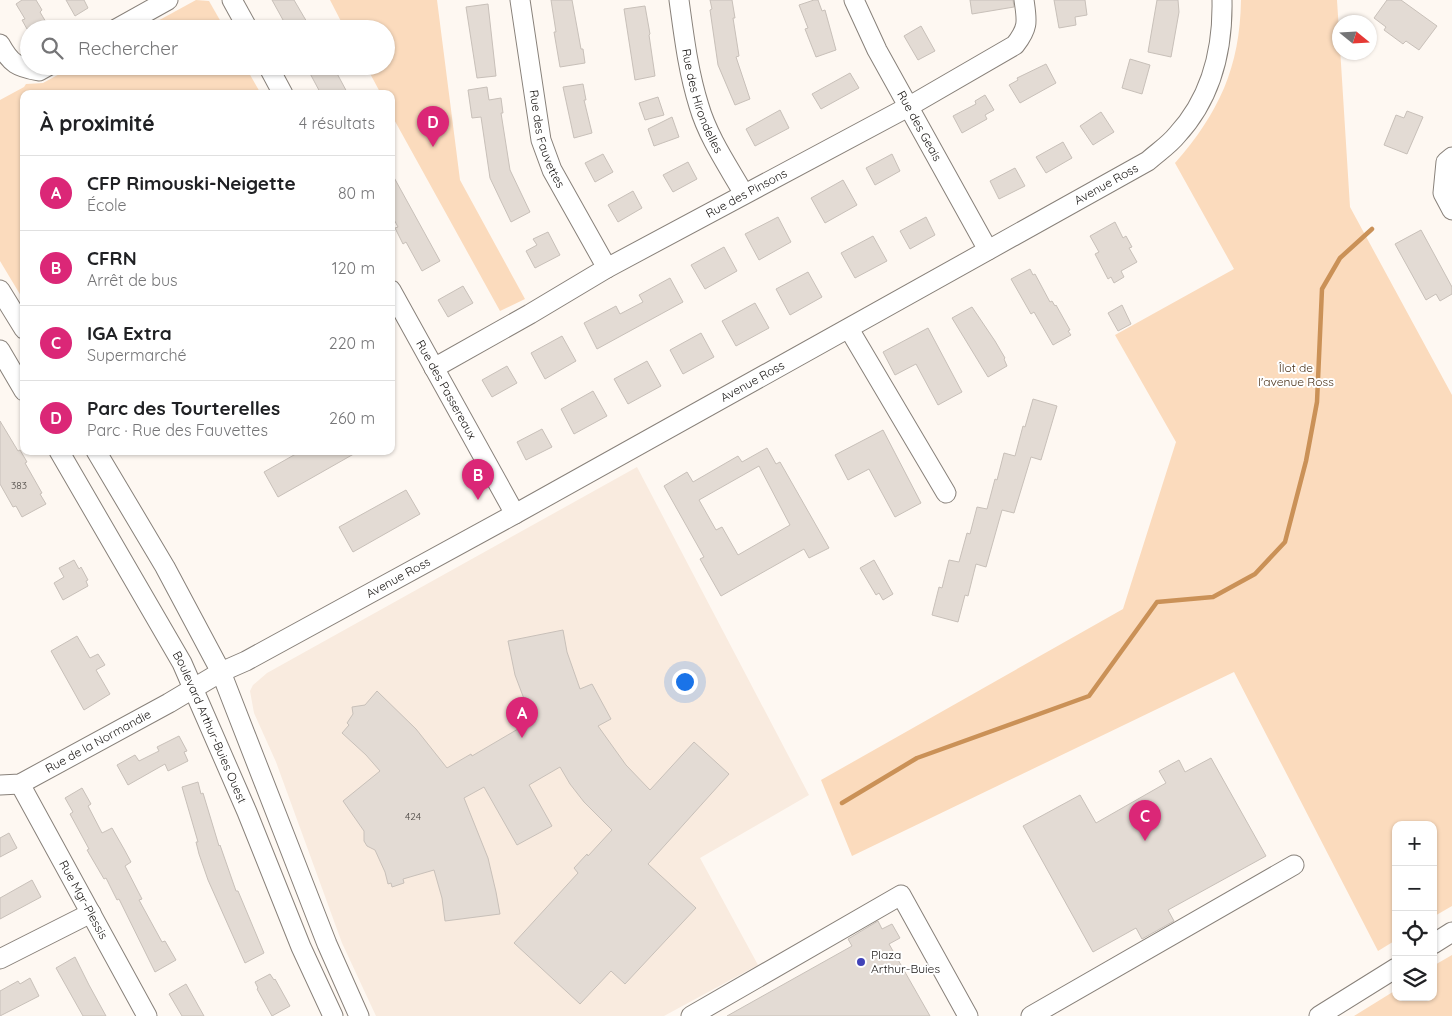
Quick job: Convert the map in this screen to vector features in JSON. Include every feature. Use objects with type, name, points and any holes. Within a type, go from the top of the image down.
[{"type":"street","points":[[132,20],[168,0]]},
{"type":"street","points":[[232,0],[243,20]]},
{"type":"street","name":"Rue des Fauvettes","points":[[520,0],[541,140],[552,170],[607,268]]},
{"type":"street","name":"Rue des Hirondelles","points":[[679,0],[688,66],[699,107],[714,140],[744,194]]},
{"type":"street","name":"Rue des Geais","points":[[854,0],[877,50],[988,250]]},
{"type":"street","name":"Rue des Pinsons","points":[[434,368],[607,268],[908,107],[1015,45],[1024,33],[1026,20],[1024,0]]},
{"type":"street","name":"Avenue Ross","points":[[193,688],[515,514],[1148,161],[1177,136],[1199,107],[1211,78],[1218,50],[1222,0]]},
{"type":"street","points":[[0,44],[14,64],[20,66]]},
{"type":"street","points":[[273,75],[281,90]]},
{"type":"street","points":[[1452,157],[1446,162],[1442,194],[1452,210]]},
{"type":"street","points":[[0,290],[20,322]]},
{"type":"street","name":"Rue des Passereaux","points":[[395,297],[515,514]]},
{"type":"street","points":[[849,329],[946,493]]},
{"type":"street","points":[[0,350],[20,384]]},
{"type":"street","name":"Boulevard Arthur-Buies Ouest","points":[[61,455],[182,663],[247,812],[301,947],[333,1016]]},
{"type":"street","points":[[98,455],[165,567],[221,672],[327,944],[359,1016]]},
{"type":"street","name":"Rue de la Normandie","points":[[0,785],[20,784],[170,703],[193,688]]},
{"type":"street","name":"Rue Mgr-Plessis","points":[[20,784],[147,1016]]},
{"type":"street","points":[[1034,1015],[1294,865]]},
{"type":"street","points":[[691,1016],[901,895],[968,1016]]},
{"type":"street","points":[[0,959],[91,913]]},
{"type":"street","points":[[1437,941],[1452,932]]},
{"type":"street","points":[[1319,1016],[1392,970]]},
{"type":"shaded area","points":[[637,467],[809,795],[700,858],[758,965],[664,1016],[376,1016],[342,943],[276,762],[254,713],[250,691],[253,685],[267,673]]},
{"type":"green space","points":[[196,0],[209,1],[220,20],[159,20]]},
{"type":"green space","points":[[330,0],[437,0],[460,180],[525,299],[500,311],[395,121],[395,90],[379,90],[371,75],[395,75],[395,20],[340,20]]},
{"type":"green space","name":"Îlot de l'avenue Ross","points":[[1241,0],[1337,0],[1338,15],[1332,15],[1332,60],[1341,60],[1350,207],[1452,395],[1452,906],[1437,915],[1437,821],[1392,821],[1392,942],[1378,951],[1234,672],[852,856],[821,780],[1123,609],[1176,442],[1115,335],[1234,269],[1175,163],[1204,126],[1224,88],[1231,68],[1240,24]]},
{"type":"green space","points":[[58,75],[250,75],[259,90],[20,90],[20,294],[0,261],[0,100],[24,87],[26,84],[43,83]]},
{"type":"green space","points":[[1452,955],[1452,1016],[1354,1016],[1392,992],[1392,1001],[1437,1001],[1437,964]]},
{"type":"building","points":[[22,0],[36,0],[42,10],[40,12],[45,20],[22,20],[25,19],[16,4]]},
{"type":"building","points":[[66,0],[84,0],[88,8],[75,16]]},
{"type":"building","points":[[272,0],[294,0],[306,20],[283,20]]},
{"type":"building","points":[[551,0],[572,0],[585,63],[560,67]]},
{"type":"building","points":[[710,0],[732,0],[739,56],[736,57],[750,99],[735,105],[718,65]]},
{"type":"building","points":[[818,0],[822,11],[825,10],[836,50],[816,57],[805,29],[808,28],[799,5]]},
{"type":"building","points":[[970,0],[1013,0],[1014,7],[972,14]]},
{"type":"building","points":[[1054,0],[1085,0],[1087,15],[1075,17],[1076,25],[1059,28]]},
{"type":"building","points":[[1157,0],[1178,0],[1179,12],[1171,57],[1148,52]]},
{"type":"building","points":[[1387,0],[1401,0],[1437,26],[1419,50],[1406,41],[1403,44],[1384,30],[1386,27],[1377,20],[1376,15]]},
{"type":"building","points":[[488,4],[496,76],[477,78],[466,7]]},
{"type":"building","points":[[645,6],[655,76],[635,80],[624,9]]},
{"type":"building","points":[[921,26],[935,51],[918,60],[904,36]]},
{"type":"building","points":[[1130,59],[1150,65],[1142,94],[1122,88]]},
{"type":"building","points":[[1046,64],[1056,83],[1020,103],[1009,85],[1018,80],[1017,78]]},
{"type":"building","points":[[850,73],[859,88],[821,109],[812,94]]},
{"type":"building","points":[[311,75],[338,75],[346,90],[319,90]]},
{"type":"building","points":[[583,84],[586,100],[584,100],[592,133],[574,138],[563,87]]},
{"type":"building","points":[[487,87],[489,100],[501,98],[503,113],[501,113],[510,170],[530,212],[511,222],[490,178],[481,117],[472,118],[468,90]]},
{"type":"building","points":[[985,95],[994,110],[985,115],[987,119],[962,133],[953,116],[976,104],[975,101]]},
{"type":"building","points":[[658,97],[664,115],[645,120],[639,103]]},
{"type":"building","points":[[780,110],[789,128],[755,146],[746,129]]},
{"type":"building","points":[[1407,111],[1423,117],[1407,154],[1384,145],[1396,115],[1404,118]]},
{"type":"building","points":[[1101,112],[1114,132],[1093,145],[1080,126]]},
{"type":"building","points":[[672,117],[679,137],[654,146],[648,129]]},
{"type":"building","points":[[1063,142],[1072,158],[1046,173],[1036,157]]},
{"type":"building","points":[[603,154],[613,172],[595,182],[585,163]]},
{"type":"building","points":[[892,154],[900,171],[875,185],[866,168]]},
{"type":"building","points":[[688,162],[697,179],[673,192],[663,175]]},
{"type":"building","points":[[1015,168],[1025,186],[999,199],[990,181]]},
{"type":"building","points":[[395,179],[440,261],[422,271],[406,242],[403,244],[395,228],[398,227],[395,221]]},
{"type":"building","points":[[843,180],[857,205],[825,223],[811,198]]},
{"type":"building","points":[[633,191],[642,208],[618,222],[608,205]]},
{"type":"building","points":[[778,217],[791,242],[759,260],[745,234]]},
{"type":"building","points":[[926,217],[935,235],[910,249],[900,231]]},
{"type":"building","points":[[1115,222],[1123,238],[1126,236],[1132,247],[1129,248],[1137,262],[1121,271],[1124,277],[1114,283],[1111,277],[1108,279],[1095,254],[1099,252],[1090,236]]},
{"type":"building","points":[[1421,230],[1452,287],[1452,294],[1440,301],[1436,294],[1426,300],[1395,244]]},
{"type":"building","points":[[548,232],[560,255],[535,268],[526,251],[537,245],[533,239]]},
{"type":"building","points":[[873,236],[887,261],[855,278],[841,253]]},
{"type":"building","points":[[724,247],[737,271],[705,289],[691,265]]},
{"type":"building","points":[[1030,269],[1033,275],[1035,274],[1050,302],[1052,301],[1056,305],[1070,330],[1068,331],[1071,335],[1053,345],[1034,312],[1031,314],[1011,279]]},
{"type":"building","points":[[808,272],[822,297],[790,315],[776,289]]},
{"type":"building","points":[[670,278],[683,302],[597,349],[584,323],[616,306],[620,314],[643,302],[639,295]]},
{"type":"building","points":[[463,286],[473,303],[448,317],[438,300]]},
{"type":"building","points":[[755,303],[769,328],[736,346],[722,321]]},
{"type":"building","points":[[1122,305],[1131,324],[1118,331],[1108,313]]},
{"type":"building","points":[[972,307],[995,341],[1005,358],[1007,366],[988,377],[952,318]]},
{"type":"building","points":[[928,328],[962,392],[938,405],[916,364],[895,375],[883,352]]},
{"type":"building","points":[[701,333],[714,357],[683,374],[670,350]]},
{"type":"building","points":[[562,336],[576,361],[545,379],[531,353]]},
{"type":"building","points":[[647,361],[661,386],[628,404],[614,379]]},
{"type":"building","points":[[507,366],[517,383],[492,397],[482,380]]},
{"type":"building","points":[[593,391],[607,416],[574,434],[561,409]]},
{"type":"building","points":[[1033,399],[1057,406],[1041,460],[1031,457],[1014,513],[1002,510],[986,567],[976,564],[968,596],[965,595],[958,622],[932,615],[939,587],[942,588],[949,560],[959,562],[967,533],[970,534],[977,507],[987,509],[1004,453],[1015,456]]},
{"type":"building","points":[[0,421],[18,451],[20,450],[20,455],[23,455],[27,462],[25,463],[46,504],[22,517],[16,506],[13,507],[0,484]]},
{"type":"building","points":[[542,429],[552,447],[526,460],[517,442]]},
{"type":"building","points":[[883,430],[921,503],[895,517],[869,469],[848,480],[835,455]]},
{"type":"building","points":[[767,448],[776,464],[780,462],[829,548],[809,558],[804,549],[721,596],[700,559],[704,557],[664,486],[687,472],[693,482],[738,456],[742,462]],"holes":[[[759,466],[790,525],[738,555],[722,527],[716,530],[699,500]]]},
{"type":"building","points":[[294,455],[352,455],[278,497],[264,472]]},
{"type":"building","points":[[406,490],[420,514],[353,552],[339,527]]},
{"type":"building","points":[[74,560],[79,569],[81,567],[88,580],[86,581],[88,586],[63,600],[54,583],[64,577],[59,568]]},
{"type":"building","points":[[874,560],[893,594],[883,600],[879,593],[876,595],[860,568]]},
{"type":"building","points":[[563,630],[567,652],[580,689],[592,684],[611,719],[598,726],[626,765],[650,790],[694,742],[729,774],[648,864],[696,908],[625,984],[611,971],[580,1004],[514,943],[578,873],[574,868],[612,830],[584,802],[560,767],[529,785],[552,826],[517,845],[484,787],[464,798],[488,858],[500,914],[445,921],[442,898],[434,870],[403,879],[404,883],[392,887],[391,883],[388,884],[375,850],[367,846],[364,841],[364,831],[343,801],[380,771],[342,733],[349,725],[347,723],[353,714],[352,707],[365,705],[377,691],[416,729],[447,768],[471,754],[472,756],[518,729],[516,725],[532,720],[515,675],[508,641]]},
{"type":"building","points":[[77,636],[90,658],[98,654],[105,665],[96,670],[110,694],[84,710],[51,651]]},
{"type":"building","points":[[179,736],[187,751],[184,752],[188,761],[168,771],[165,764],[128,785],[117,765],[135,755],[139,761],[159,751],[157,747]]},
{"type":"building","points":[[1211,758],[1266,856],[1168,910],[1174,921],[1142,939],[1136,928],[1093,952],[1023,826],[1080,795],[1096,823],[1166,783],[1159,771],[1179,760],[1185,772]]},
{"type":"building","points":[[198,782],[236,891],[238,891],[264,953],[245,963],[208,880],[199,854],[196,842],[198,842],[182,787]]},
{"type":"building","points":[[82,788],[91,804],[88,806],[102,833],[112,828],[124,849],[131,862],[125,866],[142,899],[139,900],[162,942],[165,941],[176,960],[155,972],[119,899],[117,900],[106,878],[104,879],[87,850],[89,849],[70,814],[73,812],[65,798]]},
{"type":"building","points":[[9,833],[17,848],[0,857],[0,838]]},
{"type":"building","points":[[32,880],[41,897],[0,919],[0,898]]},
{"type":"building","name":"Plaza Arthur-Buies","points":[[878,921],[882,929],[892,924],[900,938],[889,944],[930,1016],[727,1016],[852,946],[848,939]]},
{"type":"building","points":[[75,957],[106,1016],[83,1016],[56,968]]},
{"type":"building","points":[[270,974],[275,979],[290,1006],[272,1016],[255,982]]},
{"type":"building","points":[[30,978],[39,996],[0,1016],[0,991],[18,981],[20,984]]},
{"type":"building","points":[[186,984],[204,1016],[182,1016],[169,994]]},
{"type":"waterway","points":[[842,803],[917,758],[1089,696],[1157,602],[1213,597],[1255,574],[1285,542],[1306,461],[1317,402],[1322,289],[1340,258],[1372,229]]},
{"type":"place","name":"Parc des Tourterelles","points":[[433,147]]},
{"type":"place","name":"CFRN","points":[[478,500]]},
{"type":"place","name":"CFP Rimouski-Neigette","points":[[522,738]]},
{"type":"place","name":"IGA Extra","points":[[1145,841]]},
{"type":"place","name":"Plaza Arthur-Buies","points":[[861,962]]}]
